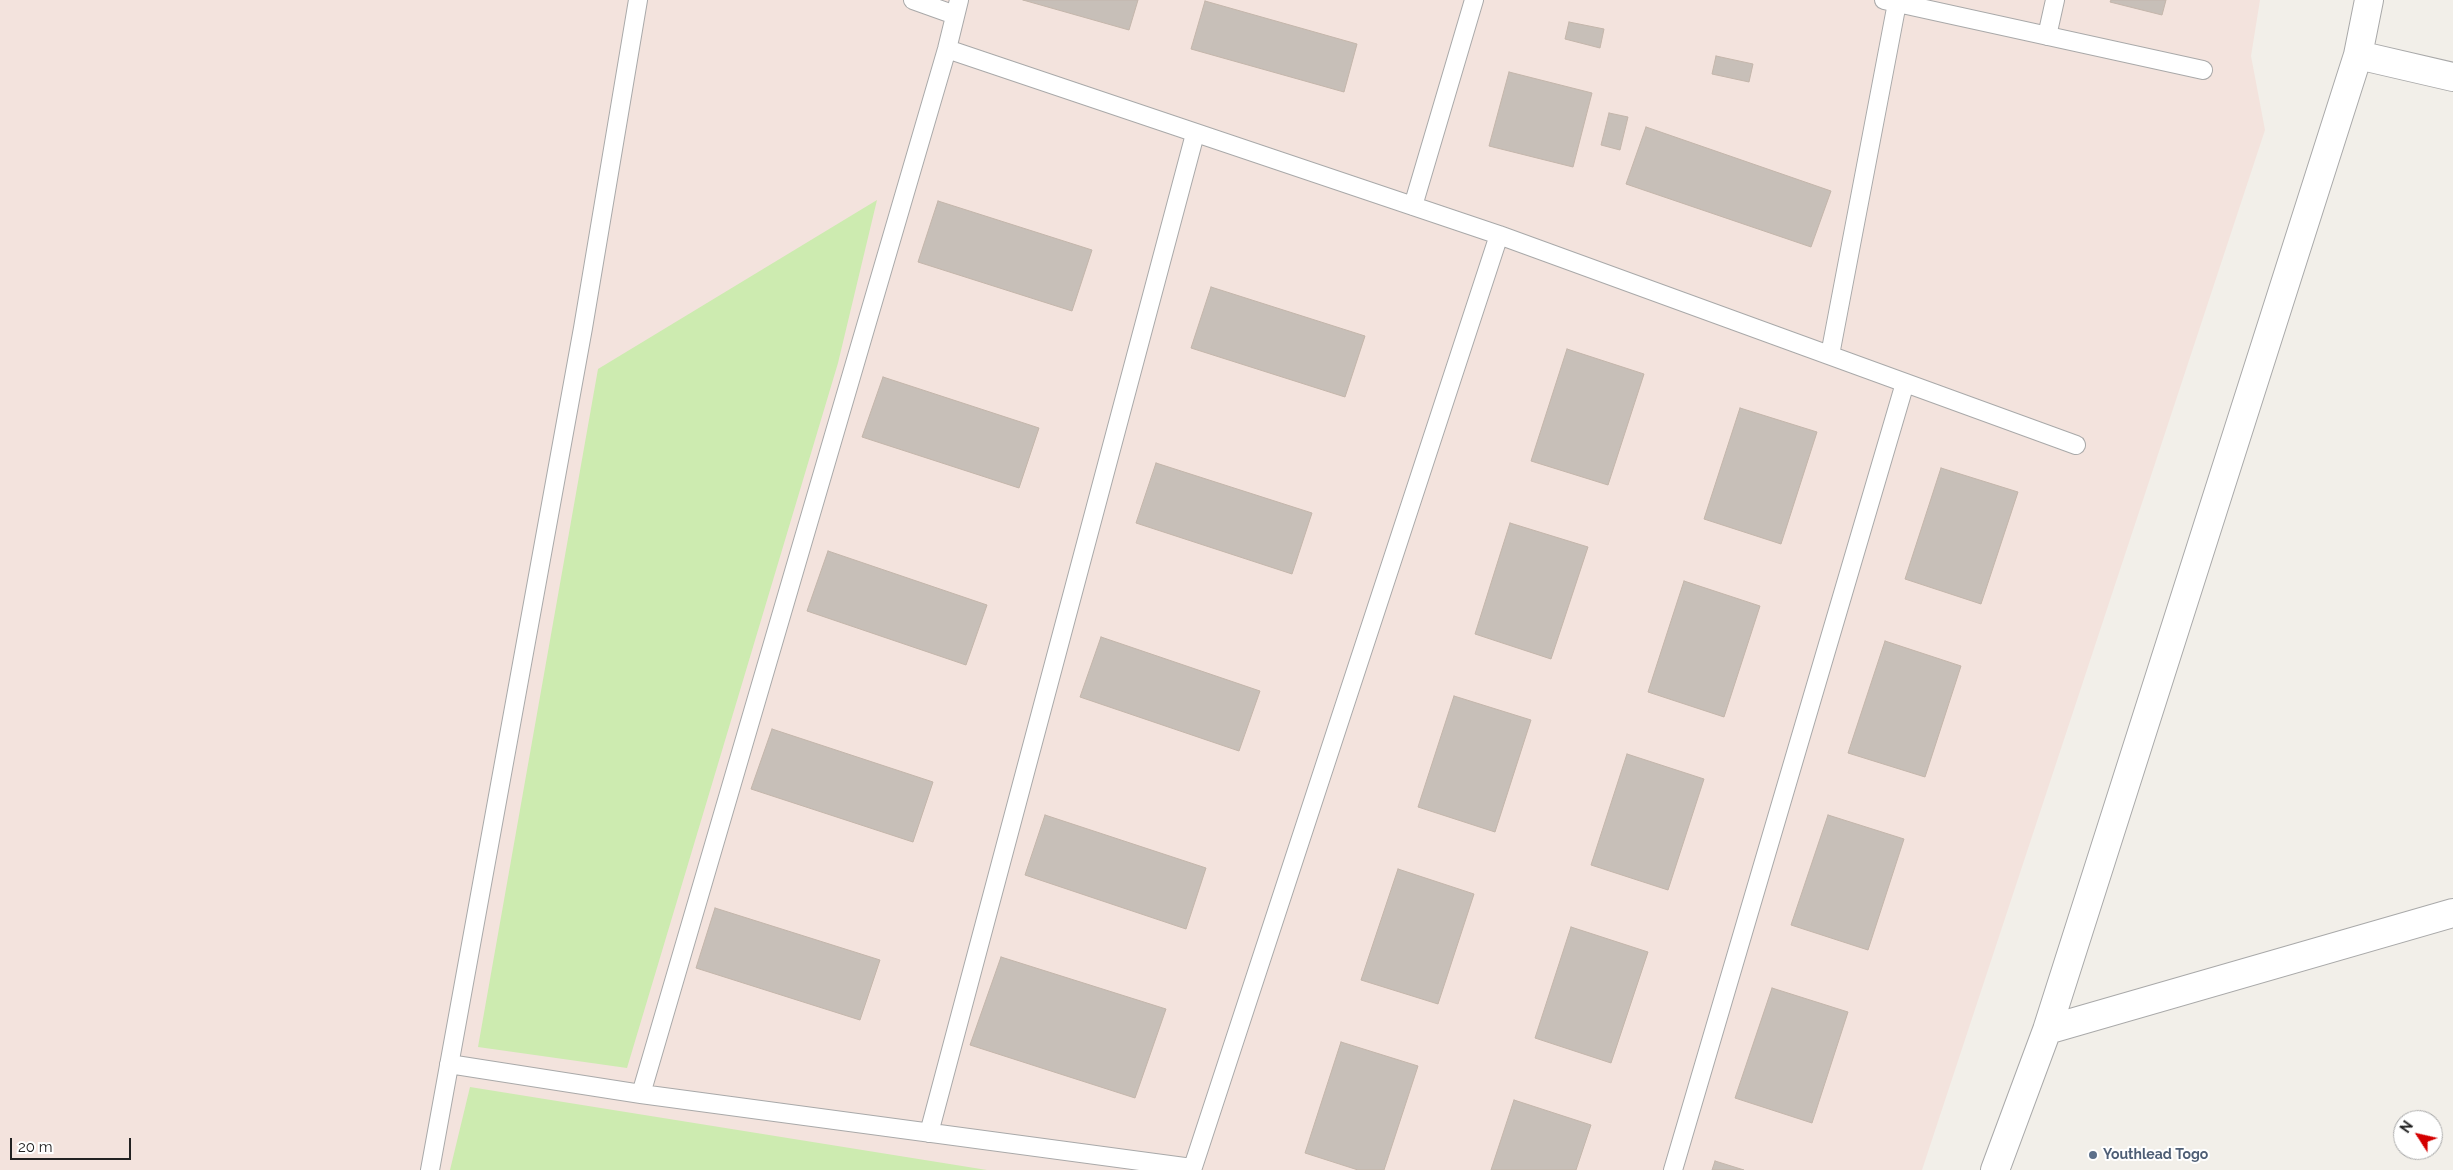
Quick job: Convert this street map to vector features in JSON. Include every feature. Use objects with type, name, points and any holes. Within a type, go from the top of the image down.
[{"type":"street","points":[[1995,1170],[2048,1030],[2358,55],[2369,0]]},
{"type":"street","points":[[2358,55],[2453,77]]},
{"type":"street","points":[[2048,1030],[2453,913]]},
{"type":"lane","points":[[430,1170],[583,328],[638,0]]},
{"type":"lane","points":[[640,1094],[957,7],[913,0]]},
{"type":"lane","points":[[1413,206],[1474,0]]},
{"type":"lane","points":[[2047,36],[2055,0]]},
{"type":"lane","points":[[1830,355],[1890,1],[2203,70]]},
{"type":"lane","points":[[946,49],[1195,134],[1499,234],[2076,445]]},
{"type":"lane","points":[[929,1133],[1195,134]]},
{"type":"lane","points":[[449,1064],[640,1094],[1192,1169],[1499,234]]},
{"type":"lane","points":[[1673,1170],[1905,383]]},
{"type":"shaded area","points":[[0,0],[2260,0],[2251,56],[2265,130],[1922,1170],[0,1170]]},
{"type":"green space","points":[[877,200],[838,363],[627,1068],[478,1047],[598,369]]},
{"type":"green space","points":[[470,1087],[987,1170],[450,1170]]},
{"type":"building","points":[[1023,0],[1138,0],[1129,30]]},
{"type":"building","points":[[2111,0],[2166,0],[2162,15],[2110,2]]},
{"type":"building","points":[[1205,1],[1357,44],[1344,92],[1191,49]]},
{"type":"building","points":[[1569,22],[1604,29],[1600,48],[1565,39]]},
{"type":"building","points":[[1716,56],[1753,64],[1749,82],[1712,74]]},
{"type":"building","points":[[1509,72],[1592,93],[1573,167],[1489,146]]},
{"type":"building","points":[[1609,113],[1628,117],[1620,150],[1601,145]]},
{"type":"building","points":[[1646,127],[1831,191],[1811,247],[1626,184]]},
{"type":"building","points":[[938,201],[1092,250],[1072,311],[918,262]]},
{"type":"building","points":[[1211,287],[1365,336],[1345,397],[1191,348]]},
{"type":"building","points":[[1567,349],[1644,374],[1608,485],[1531,461]]},
{"type":"building","points":[[883,377],[1039,428],[1019,488],[862,437]]},
{"type":"building","points":[[1740,408],[1817,432],[1781,544],[1704,519]]},
{"type":"building","points":[[1156,463],[1312,513],[1292,574],[1136,523]]},
{"type":"building","points":[[1941,468],[2018,492],[1981,604],[1905,579]]},
{"type":"building","points":[[1510,523],[1588,547],[1551,659],[1475,634]]},
{"type":"building","points":[[828,551],[987,605],[966,665],[807,611]]},
{"type":"building","points":[[1684,581],[1760,606],[1724,717],[1648,692]]},
{"type":"building","points":[[1101,637],[1260,691],[1239,751],[1080,697]]},
{"type":"building","points":[[1885,641],[1961,666],[1925,777],[1848,753]]},
{"type":"building","points":[[1454,696],[1531,720],[1495,832],[1418,807]]},
{"type":"building","points":[[772,729],[933,782],[913,842],[751,789]]},
{"type":"building","points":[[1627,754],[1704,779],[1668,890],[1591,865]]},
{"type":"building","points":[[1045,815],[1206,868],[1186,929],[1025,875]]},
{"type":"building","points":[[1828,815],[1904,839],[1868,950],[1791,925]]},
{"type":"building","points":[[1398,869],[1474,894],[1438,1004],[1361,980]]},
{"type":"building","points":[[715,908],[880,960],[860,1020],[696,968]]},
{"type":"building","points":[[1571,927],[1648,952],[1611,1063],[1535,1038]]},
{"type":"building","points":[[1001,957],[1166,1009],[1135,1098],[970,1045]]},
{"type":"building","points":[[1772,988],[1848,1012],[1812,1123],[1735,1098]]},
{"type":"building","points":[[1341,1042],[1418,1066],[1384,1170],[1358,1170],[1305,1153]]},
{"type":"building","points":[[1514,1100],[1591,1125],[1576,1170],[1491,1170]]},
{"type":"building","points":[[1715,1161],[1744,1170],[1712,1170]]},
{"type":"place","name":"Youthlead Togo","points":[[2093,1155]]}]
